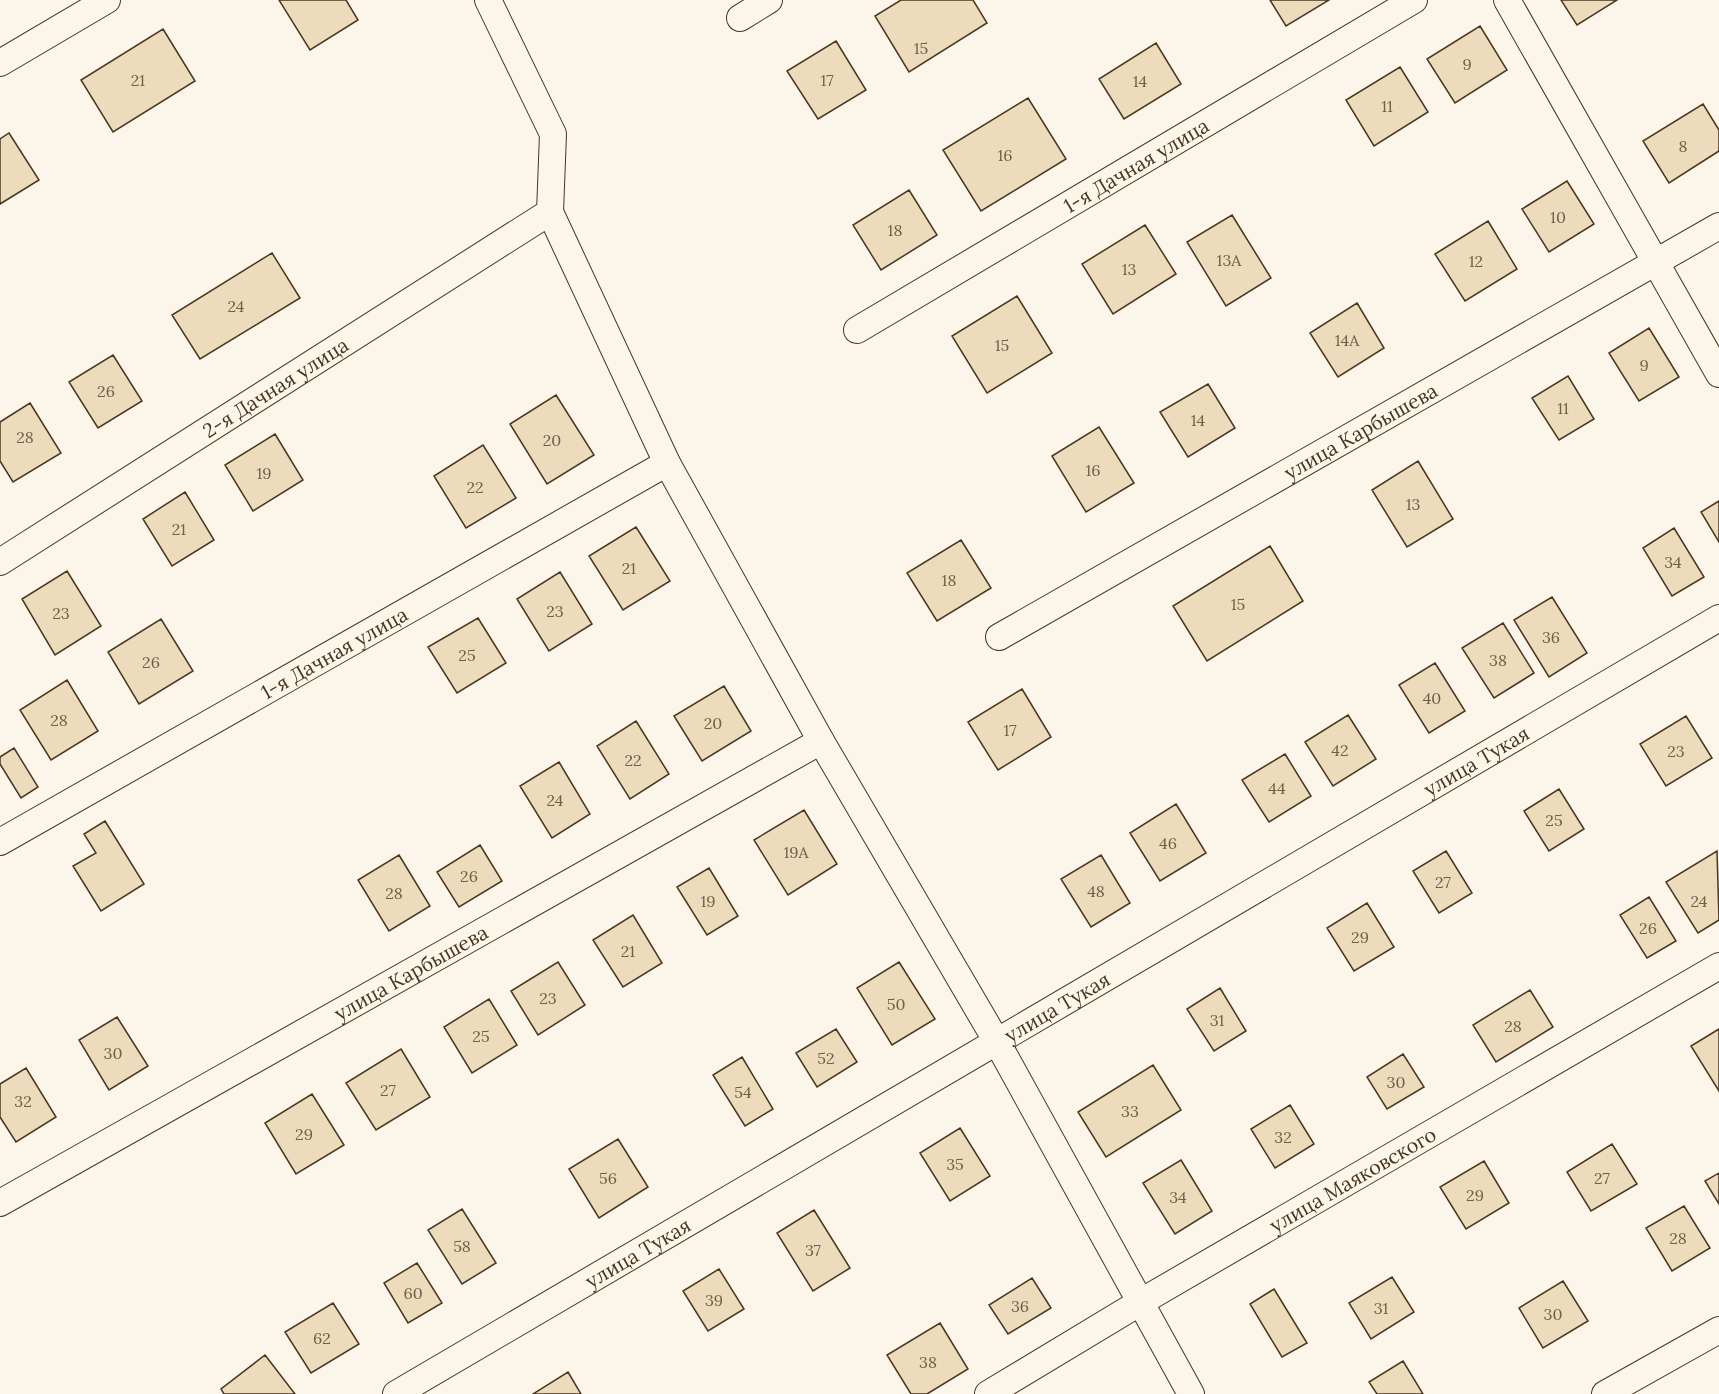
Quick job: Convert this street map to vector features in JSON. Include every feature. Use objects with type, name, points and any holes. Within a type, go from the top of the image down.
[{"type":"street","points":[[0,63],[107,0]]},
{"type":"street","points":[[488,0],[553,134],[550,212],[667,463],[821,741],[997,1042],[1191,1394]]},
{"type":"street","points":[[740,18],[769,0]]},
{"type":"street","name":"1-я Дачная улица","points":[[857,330],[1414,0]]},
{"type":"street","points":[[1507,0],[1719,374]]},
{"type":"street","name":"2-я Дачная улица","points":[[0,562],[550,212]]},
{"type":"street","name":"улица Карбышева","points":[[999,637],[1719,226]]},
{"type":"street","name":"1-я Дачная улица","points":[[0,842],[667,463]]},
{"type":"street","name":"улица Тукая","points":[[396,1394],[1719,618]]},
{"type":"street","name":"улица Карбышева","points":[[0,1203],[821,741]]},
{"type":"street","name":"улица Маяковского","points":[[988,1394],[1139,1303],[1719,966]]},
{"type":"street","points":[[1605,1394],[1719,1330]]},
{"type":"building","points":[[279,0],[346,0],[358,20],[310,50]]},
{"type":"building","points":[[901,0],[973,0],[987,23],[909,72],[875,16]]},
{"type":"building","points":[[1270,0],[1329,0],[1286,26]]},
{"type":"building","points":[[1561,0],[1617,0],[1577,25]]},
{"type":"building","points":[[1480,26],[1507,70],[1455,103],[1427,59]]},
{"type":"building","points":[[163,29],[195,81],[113,132],[81,80]]},
{"type":"building","points":[[836,41],[866,90],[818,119],[787,71]]},
{"type":"building","points":[[1156,43],[1181,84],[1124,119],[1099,79]]},
{"type":"building","points":[[1400,67],[1428,112],[1374,146],[1346,100]]},
{"type":"building","points":[[1028,98],[1066,159],[981,211],[943,150]]},
{"type":"building","points":[[1703,104],[1719,130],[1719,151],[1669,183],[1643,141]]},
{"type":"building","points":[[9,133],[39,180],[0,204],[0,139]]},
{"type":"building","points":[[1567,181],[1594,224],[1549,252],[1522,209]]},
{"type":"building","points":[[909,190],[937,235],[881,270],[853,225]]},
{"type":"building","points":[[1232,215],[1271,278],[1226,306],[1187,242]]},
{"type":"building","points":[[1488,221],[1517,269],[1465,301],[1435,254]]},
{"type":"building","points":[[1145,225],[1176,274],[1113,314],[1082,264]]},
{"type":"building","points":[[272,253],[300,298],[200,359],[172,315]]},
{"type":"building","points":[[1017,296],[1052,353],[987,393],[952,336]]},
{"type":"building","points":[[1357,303],[1384,348],[1338,377],[1310,333]]},
{"type":"building","points":[[1649,328],[1679,377],[1639,401],[1609,353]]},
{"type":"building","points":[[113,355],[142,401],[98,428],[69,382]]},
{"type":"building","points":[[1568,376],[1594,419],[1559,440],[1532,398]]},
{"type":"building","points":[[1208,384],[1235,428],[1188,457],[1160,412]]},
{"type":"building","points":[[556,395],[594,455],[547,484],[510,424]]},
{"type":"building","points":[[30,403],[61,453],[13,482],[0,461],[0,422]]},
{"type":"building","points":[[1099,427],[1134,483],[1086,512],[1052,456]]},
{"type":"building","points":[[275,434],[303,480],[253,511],[225,465]]},
{"type":"building","points":[[483,445],[516,498],[466,528],[434,476]]},
{"type":"building","points":[[1418,461],[1453,519],[1407,547],[1372,490]]},
{"type":"building","points":[[185,492],[214,540],[172,566],[143,519]]},
{"type":"building","points":[[1719,501],[1719,542],[1701,512]]},
{"type":"building","points":[[636,527],[670,581],[623,610],[589,556]]},
{"type":"building","points":[[1674,528],[1704,577],[1672,596],[1643,548]]},
{"type":"building","points":[[961,540],[991,588],[937,621],[907,573]]},
{"type":"building","points":[[1270,546],[1303,601],[1207,661],[1173,606]]},
{"type":"building","points":[[67,571],[101,626],[55,655],[22,599]]},
{"type":"building","points":[[560,572],[592,624],[549,651],[517,599]]},
{"type":"building","points":[[1552,597],[1587,653],[1549,677],[1514,620]]},
{"type":"building","points":[[478,618],[506,663],[457,693],[428,647]]},
{"type":"building","points":[[161,619],[193,671],[139,704],[108,652]]},
{"type":"building","points":[[1503,623],[1534,673],[1494,698],[1462,648]]},
{"type":"building","points":[[1435,663],[1465,711],[1429,733],[1399,685]]},
{"type":"building","points":[[67,680],[98,731],[51,760],[20,710]]},
{"type":"building","points":[[724,686],[751,731],[702,761],[674,716]]},
{"type":"building","points":[[1022,689],[1051,737],[998,770],[968,722]]},
{"type":"building","points":[[1348,715],[1376,759],[1333,786],[1305,742]]},
{"type":"building","points":[[1686,716],[1712,758],[1666,786],[1640,744]]},
{"type":"building","points":[[636,721],[669,774],[630,799],[597,746]]},
{"type":"building","points":[[14,748],[38,787],[21,798],[0,764],[0,757]]},
{"type":"building","points":[[1285,754],[1311,796],[1269,822],[1242,780]]},
{"type":"building","points":[[559,762],[590,814],[552,838],[520,786]]},
{"type":"building","points":[[1559,789],[1584,829],[1549,851],[1524,811]]},
{"type":"building","points":[[1176,804],[1206,853],[1160,881],[1130,833]]},
{"type":"building","points":[[804,810],[837,864],[788,895],[754,840]]},
{"type":"building","points":[[105,821],[144,884],[101,911],[73,866],[96,853],[84,834]]},
{"type":"building","points":[[480,845],[502,881],[459,907],[437,872]]},
{"type":"building","points":[[1446,851],[1472,893],[1439,913],[1413,871]]},
{"type":"building","points":[[1717,851],[1719,920],[1698,933],[1666,882]]},
{"type":"building","points":[[399,855],[430,906],[389,931],[358,880]]},
{"type":"building","points":[[1101,855],[1130,903],[1091,927],[1061,879]]},
{"type":"building","points":[[709,868],[738,916],[707,935],[677,887]]},
{"type":"building","points":[[1649,897],[1676,941],[1647,958],[1620,915]]},
{"type":"building","points":[[1367,903],[1394,947],[1354,971],[1327,928]]},
{"type":"building","points":[[633,915],[662,963],[623,987],[593,940]]},
{"type":"building","points":[[558,962],[585,1005],[538,1035],[511,991]]},
{"type":"building","points":[[899,962],[935,1019],[892,1045],[857,988]]},
{"type":"building","points":[[1220,988],[1246,1031],[1214,1051],[1187,1009]]},
{"type":"building","points":[[1530,990],[1553,1027],[1496,1062],[1473,1025]]},
{"type":"building","points":[[489,999],[517,1045],[472,1073],[444,1027]]},
{"type":"building","points":[[117,1017],[148,1066],[109,1090],[79,1040]]},
{"type":"building","points":[[836,1029],[857,1062],[817,1087],[796,1053]]},
{"type":"building","points":[[1719,1029],[1719,1091],[1691,1046]]},
{"type":"building","points":[[401,1049],[430,1097],[376,1130],[346,1083]]},
{"type":"building","points":[[1403,1054],[1424,1087],[1387,1109],[1367,1077]]},
{"type":"building","points":[[742,1057],[773,1109],[745,1126],[713,1075]]},
{"type":"building","points":[[1153,1065],[1181,1110],[1106,1157],[1078,1112]]},
{"type":"building","points":[[26,1068],[56,1117],[16,1142],[0,1117],[0,1084]]},
{"type":"building","points":[[312,1094],[344,1145],[296,1174],[265,1123]]},
{"type":"building","points":[[1290,1105],[1314,1144],[1275,1168],[1251,1129]]},
{"type":"building","points":[[960,1128],[990,1176],[950,1201],[920,1153]]},
{"type":"building","points":[[618,1139],[648,1187],[599,1218],[569,1169]]},
{"type":"building","points":[[1612,1144],[1637,1184],[1591,1211],[1567,1172]]},
{"type":"building","points":[[1181,1160],[1212,1211],[1175,1234],[1143,1183]]},
{"type":"building","points":[[1484,1161],[1509,1203],[1466,1229],[1440,1187]]},
{"type":"building","points":[[1719,1173],[1719,1204],[1705,1181]]},
{"type":"building","points":[[1684,1206],[1710,1248],[1672,1271],[1646,1228]]},
{"type":"building","points":[[462,1209],[496,1263],[462,1284],[428,1230]]},
{"type":"building","points":[[814,1210],[850,1268],[813,1291],[777,1233]]},
{"type":"building","points":[[417,1263],[442,1303],[408,1323],[384,1283]]},
{"type":"building","points":[[719,1269],[744,1309],[708,1331],[683,1291]]},
{"type":"building","points":[[1392,1277],[1414,1312],[1371,1339],[1349,1303]]},
{"type":"building","points":[[1032,1278],[1051,1308],[1008,1334],[989,1305]]},
{"type":"building","points":[[1563,1281],[1588,1321],[1543,1348],[1519,1308]]},
{"type":"building","points":[[1274,1289],[1307,1343],[1282,1357],[1250,1304]]},
{"type":"building","points":[[333,1303],[359,1344],[311,1373],[285,1332]]},
{"type":"building","points":[[940,1323],[968,1369],[927,1394],[911,1394],[887,1355]]},
{"type":"building","points":[[265,1355],[295,1394],[224,1394],[221,1389]]},
{"type":"building","points":[[1403,1361],[1423,1394],[1377,1394],[1369,1382]]},
{"type":"building","points":[[568,1372],[581,1394],[533,1394]]}]
